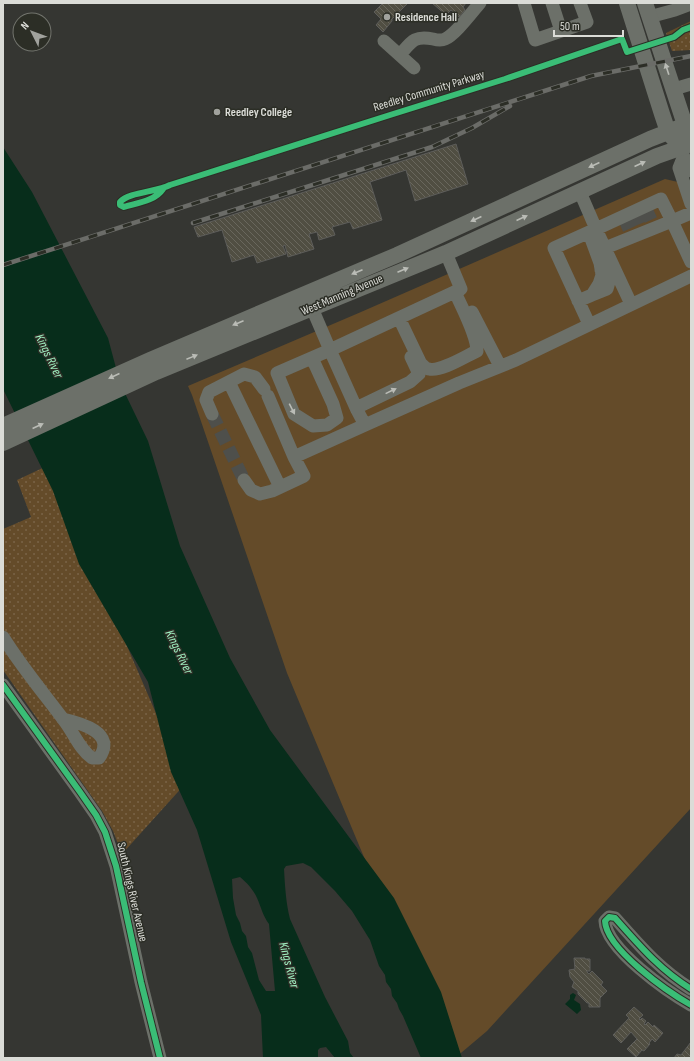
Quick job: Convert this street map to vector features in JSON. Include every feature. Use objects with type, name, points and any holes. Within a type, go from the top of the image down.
[{"type":"main road","points":[[628,3],[668,132],[685,149]]},
{"type":"main road","points":[[647,10],[674,89],[688,124],[685,149]]},
{"type":"main road","name":"West Manning Avenue","points":[[3,443],[153,366],[643,142],[688,124]]},
{"type":"main road","name":"West Manning Avenue","points":[[3,426],[153,366],[312,308],[446,253],[657,156],[685,149]]},
{"type":"street","points":[[400,55],[410,43],[419,38],[424,37],[438,40],[447,38],[480,3]]},
{"type":"street","points":[[524,3],[535,40],[586,22],[580,3]]},
{"type":"street","points":[[552,3],[561,31]]},
{"type":"street","points":[[647,10],[691,4]]},
{"type":"street","points":[[384,41],[414,68]]},
{"type":"street","points":[[674,89],[691,84]]},
{"type":"street","points":[[685,149],[686,161],[691,171]]},
{"type":"street","points":[[685,149],[679,168],[691,204]]},
{"type":"street","points":[[578,301],[592,295],[599,284],[602,275],[593,231],[580,192]]},
{"type":"street","points":[[605,248],[638,221],[661,199],[691,262]]},
{"type":"street","points":[[589,324],[554,248],[593,231],[638,221],[672,221],[691,213]]},
{"type":"street","points":[[593,231],[605,248],[631,304]]},
{"type":"street","points":[[396,319],[421,364],[428,369],[434,370],[477,351],[477,344],[446,253]]},
{"type":"street","points":[[294,457],[500,366],[691,276]]},
{"type":"street","points":[[312,358],[333,404],[337,418],[327,425],[313,426],[294,414],[277,374],[458,290]]},
{"type":"street","points":[[458,290],[500,366]]},
{"type":"street","points":[[312,308],[365,425]]},
{"type":"street","points":[[356,408],[410,382],[419,374],[396,319]]},
{"type":"street","points":[[212,414],[206,400],[209,392],[244,374],[255,377],[266,392],[294,457],[304,476],[260,494],[251,490],[244,480]]},
{"type":"street","points":[[229,382],[280,487]]},
{"type":"street","points":[[3,637],[24,670],[63,718]]},
{"type":"street","name":"South Kings River Avenue","points":[[3,685],[96,815],[105,832],[112,850],[141,982],[160,1058]]},
{"type":"street","points":[[691,989],[668,974],[654,962],[638,946],[615,918],[609,917],[605,921],[607,930],[625,954],[669,992],[691,1005]]},
{"type":"shaded area","points":[[691,21],[691,50],[672,51],[666,33]]},
{"type":"shaded area","points":[[665,179],[691,185],[691,808],[487,1031],[455,1058],[448,1058],[287,673],[188,386]]},
{"type":"shaded area","points":[[49,465],[186,783],[122,854],[113,831],[102,811],[3,670],[3,529],[31,517],[17,480]]},
{"type":"water","name":"Kings River","points":[[3,147],[32,192],[108,338],[120,383],[148,441],[180,546],[230,658],[270,730],[394,898],[441,992],[462,1058],[421,1058],[397,1003],[392,996],[391,989],[386,982],[385,975],[379,966],[370,940],[352,911],[335,891],[311,867],[303,863],[286,866],[284,869],[285,889],[290,919],[325,997],[348,1041],[350,1053],[354,1058],[335,1058],[326,1047],[318,1050],[318,1058],[263,1058],[261,1015],[231,942],[197,830],[171,772],[148,682],[79,564],[53,491],[3,389]],"holes":[[[240,877],[254,892],[269,924],[275,991],[266,991],[259,980],[246,936],[242,931],[236,915],[232,879]]]},
{"type":"water","points":[[573,993],[576,995],[574,1000],[580,1004],[581,1010],[577,1014],[565,1004],[570,999],[570,995]]},
{"type":"building","name":"Residence Hall","points":[[383,3],[408,3],[392,19],[383,32],[376,25],[381,19],[374,12]]},
{"type":"building","name":"Residence Hall","points":[[432,3],[466,3],[463,7],[465,10],[459,17],[451,10],[446,15]]},
{"type":"building","points":[[456,144],[468,184],[415,201],[406,170],[370,182],[382,220],[353,229],[350,222],[332,227],[335,235],[319,240],[317,232],[309,234],[314,249],[288,257],[285,245],[283,246],[286,254],[257,263],[254,255],[232,262],[222,230],[198,237],[194,227]]},
{"type":"building","points":[[574,958],[590,959],[590,971],[587,972],[589,974],[592,971],[603,982],[601,985],[607,991],[600,998],[600,1007],[589,1007],[589,1003],[587,1003],[578,994],[578,991],[572,987],[574,982],[570,977],[569,970],[575,969]]},
{"type":"building","points":[[634,1007],[643,1015],[639,1019],[640,1020],[642,1018],[646,1021],[644,1024],[645,1025],[648,1022],[663,1033],[655,1042],[652,1039],[644,1051],[642,1050],[636,1057],[627,1049],[637,1039],[631,1032],[621,1043],[613,1035],[629,1018],[626,1015]]},
{"type":"building","points":[[691,1042],[691,1058],[674,1058],[677,1054],[681,1055]]},
{"type":"tunnel","points":[[646,209],[651,220]]},
{"type":"tunnel","points":[[636,214],[640,224]]},
{"type":"tunnel","points":[[625,220],[629,229]]},
{"type":"tunnel","points":[[212,414],[244,480]]},
{"type":"railway","points":[[3,265],[591,76],[691,56]]},
{"type":"railway","points":[[193,223],[432,147],[472,128],[510,106]]},
{"type":"cycle path","name":"Reedley Community Parkway","points":[[163,189],[151,199],[124,207],[120,205],[120,202],[124,199],[136,194],[158,189],[505,79],[622,39],[627,52],[674,37],[683,30],[691,27]]},
{"type":"cycle path","points":[[3,685],[96,815],[105,832],[116,866],[141,982],[160,1058]]},
{"type":"cycle path","points":[[691,989],[659,965],[615,918],[609,917],[605,921],[608,932],[616,944],[640,969],[691,1005]]},
{"type":"place","name":"Residence Hall","points":[[387,17]]},
{"type":"place","name":"Reedley College","points":[[217,112]]}]
